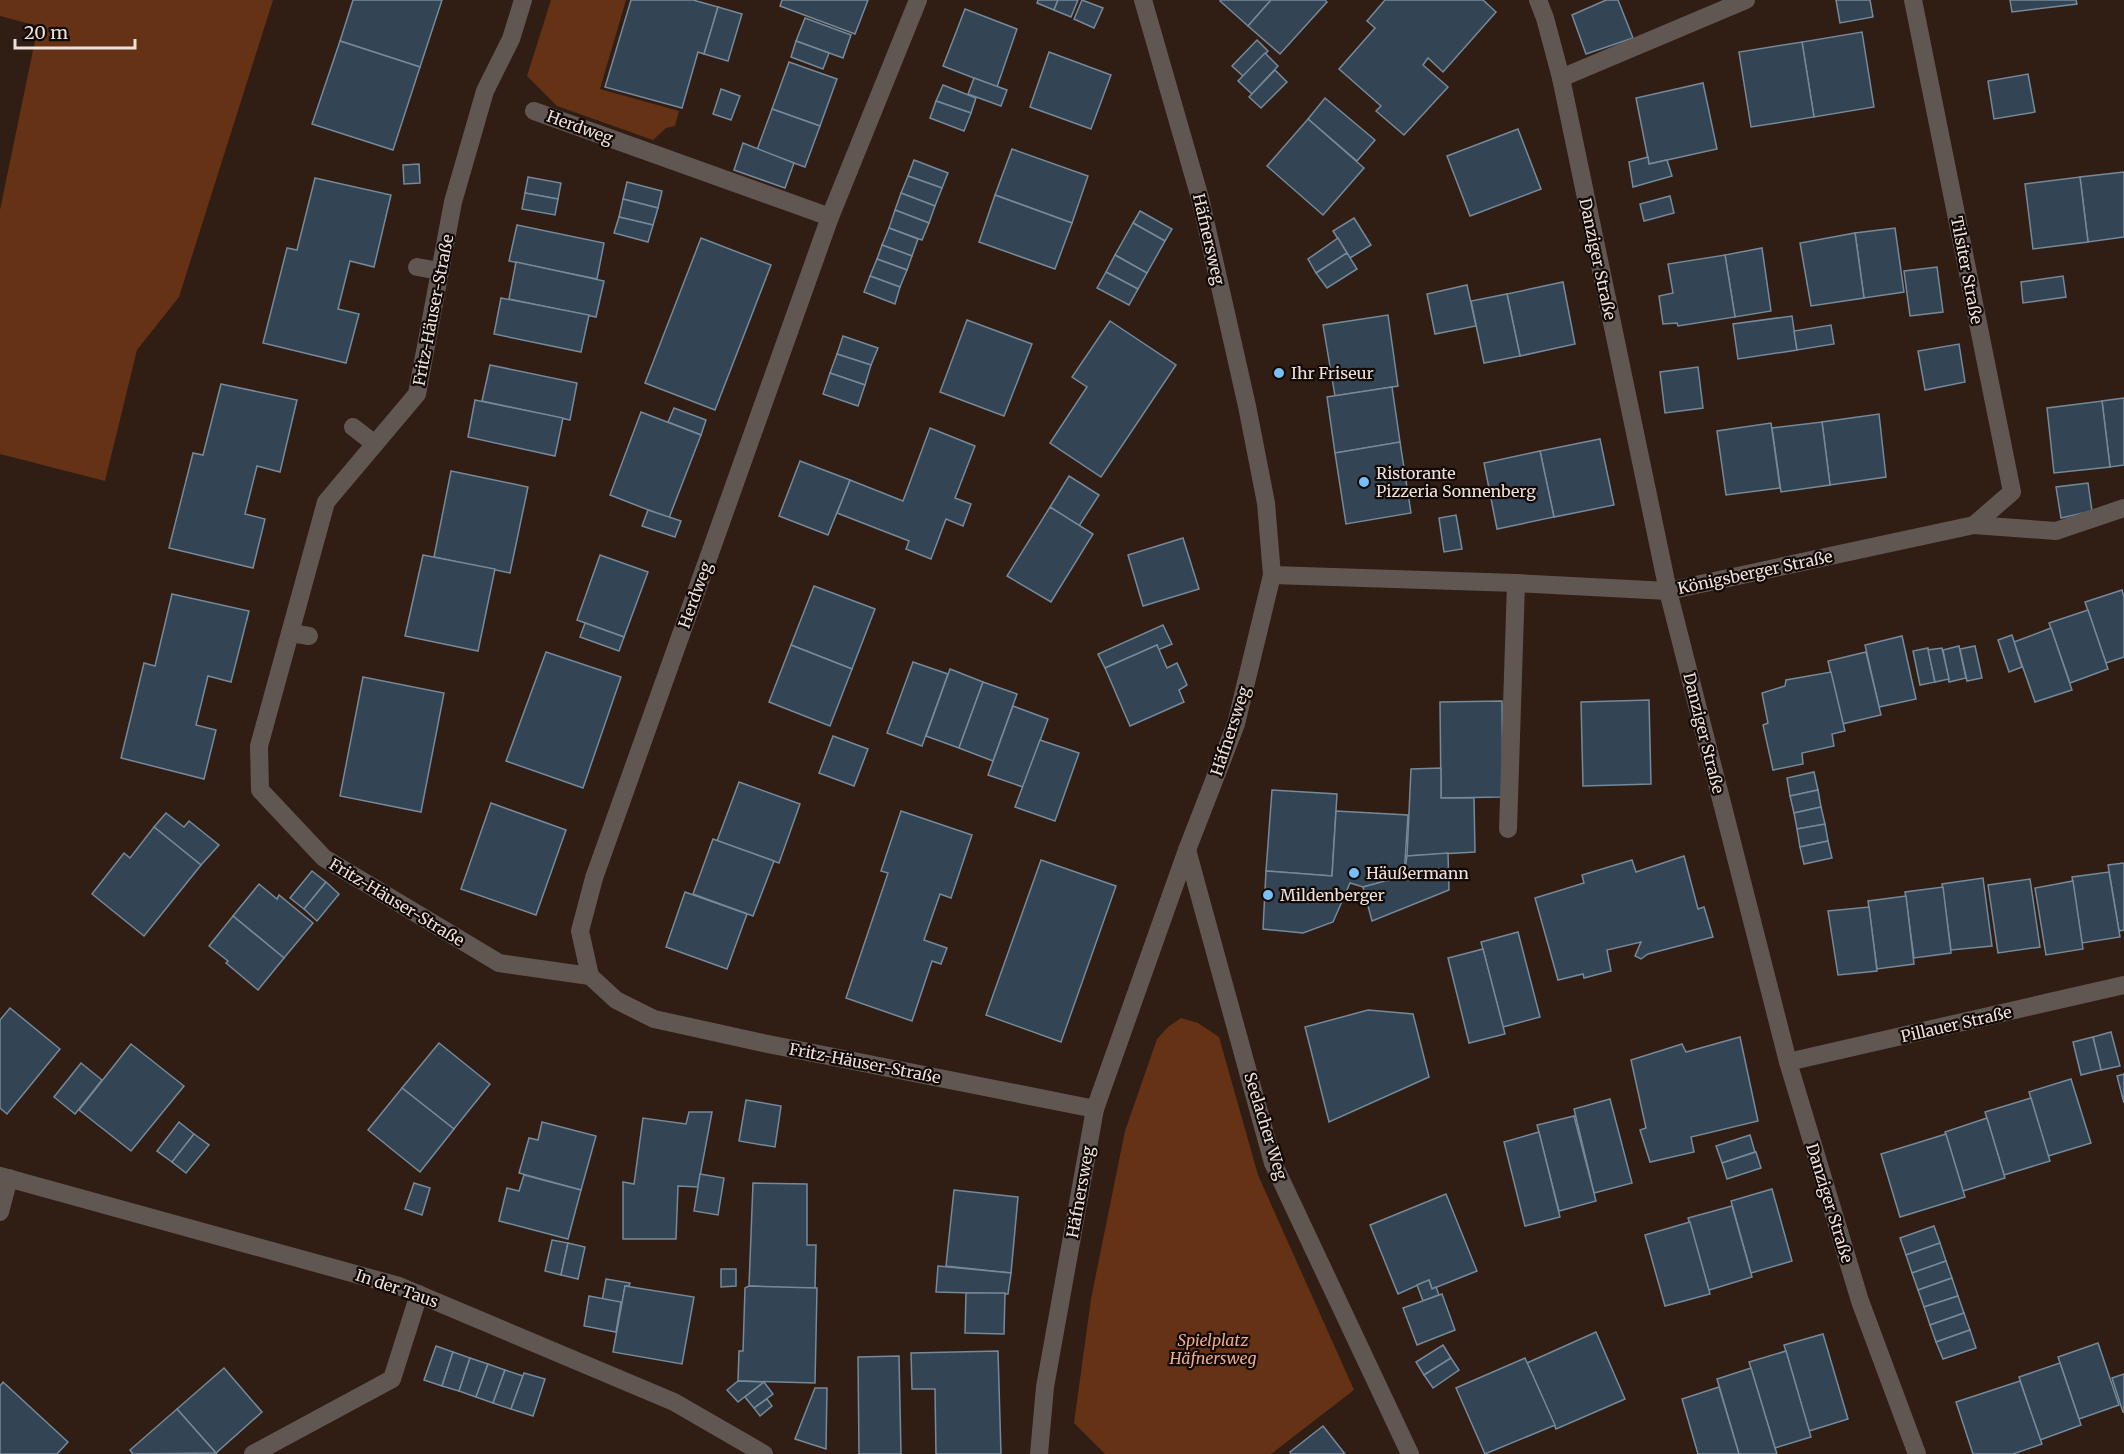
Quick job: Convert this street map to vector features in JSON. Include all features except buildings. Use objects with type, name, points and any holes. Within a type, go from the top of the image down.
[{"type":"street","name":"Fritz-Häuser-Straße","points":[[523,0],[511,39],[484,91],[453,202],[417,394],[327,502],[259,746],[260,790],[324,858],[499,963],[590,976],[616,1000],[654,1019],[1095,1109]]},
{"type":"street","name":"Herdweg","points":[[590,976],[580,931],[594,878],[830,217],[918,0]]},
{"type":"street","name":"Häfnersweg","points":[[1039,1454],[1045,1387],[1095,1109],[1187,850],[1236,724],[1272,575],[1266,503],[1247,406],[1200,198],[1143,0]]},
{"type":"street","name":"Danziger Straße","points":[[1538,0],[1561,78],[1668,591],[1788,1062],[1860,1302],[1917,1454]]},
{"type":"street","points":[[1561,78],[1746,0]]},
{"type":"street","name":"Tilsiter Straße","points":[[1913,0],[2012,492],[1974,525]]},
{"type":"street","name":"Herdweg","points":[[534,111],[830,217]]},
{"type":"street","points":[[417,267],[440,271]]},
{"type":"street","points":[[353,427],[375,444]]},
{"type":"street","name":"Königsberger Straße","points":[[1272,575],[1668,591],[1974,525],[2056,531],[2124,508]]},
{"type":"street","points":[[1508,829],[1516,584]]},
{"type":"street","points":[[291,633],[309,636]]},
{"type":"street","name":"Seelacher Weg","points":[[1187,850],[1274,1163],[1410,1454]]},
{"type":"street","name":"Pillauer Straße","points":[[1788,1062],[2124,985]]},
{"type":"street","name":"In der Taus","points":[[0,1212],[4,1177],[399,1286],[674,1402],[764,1454]]},
{"type":"street","points":[[253,1454],[392,1379],[419,1294]]},
{"type":"green space","points":[[0,0],[273,0],[179,297],[137,350],[105,481],[0,454],[0,210],[38,26],[0,16]]},
{"type":"green space","points":[[551,0],[626,0],[600,89],[679,111],[675,126],[666,128],[653,140],[557,106],[527,76]]},
{"type":"green space","name":"Spielplatz Häfnersweg","points":[[1181,1018],[1198,1023],[1219,1037],[1258,1175],[1354,1390],[1271,1454],[1105,1454],[1074,1423],[1091,1299],[1125,1131],[1157,1039]]},
{"type":"place","name":"Ihr Friseur","points":[[1279,373]]},
{"type":"place","name":"Ristorante Pizzeria Sonnenberg","points":[[1364,482]]},
{"type":"place","name":"Häußermann","points":[[1354,873]]},
{"type":"place","name":"Mildenberger","points":[[1268,895]]}]
